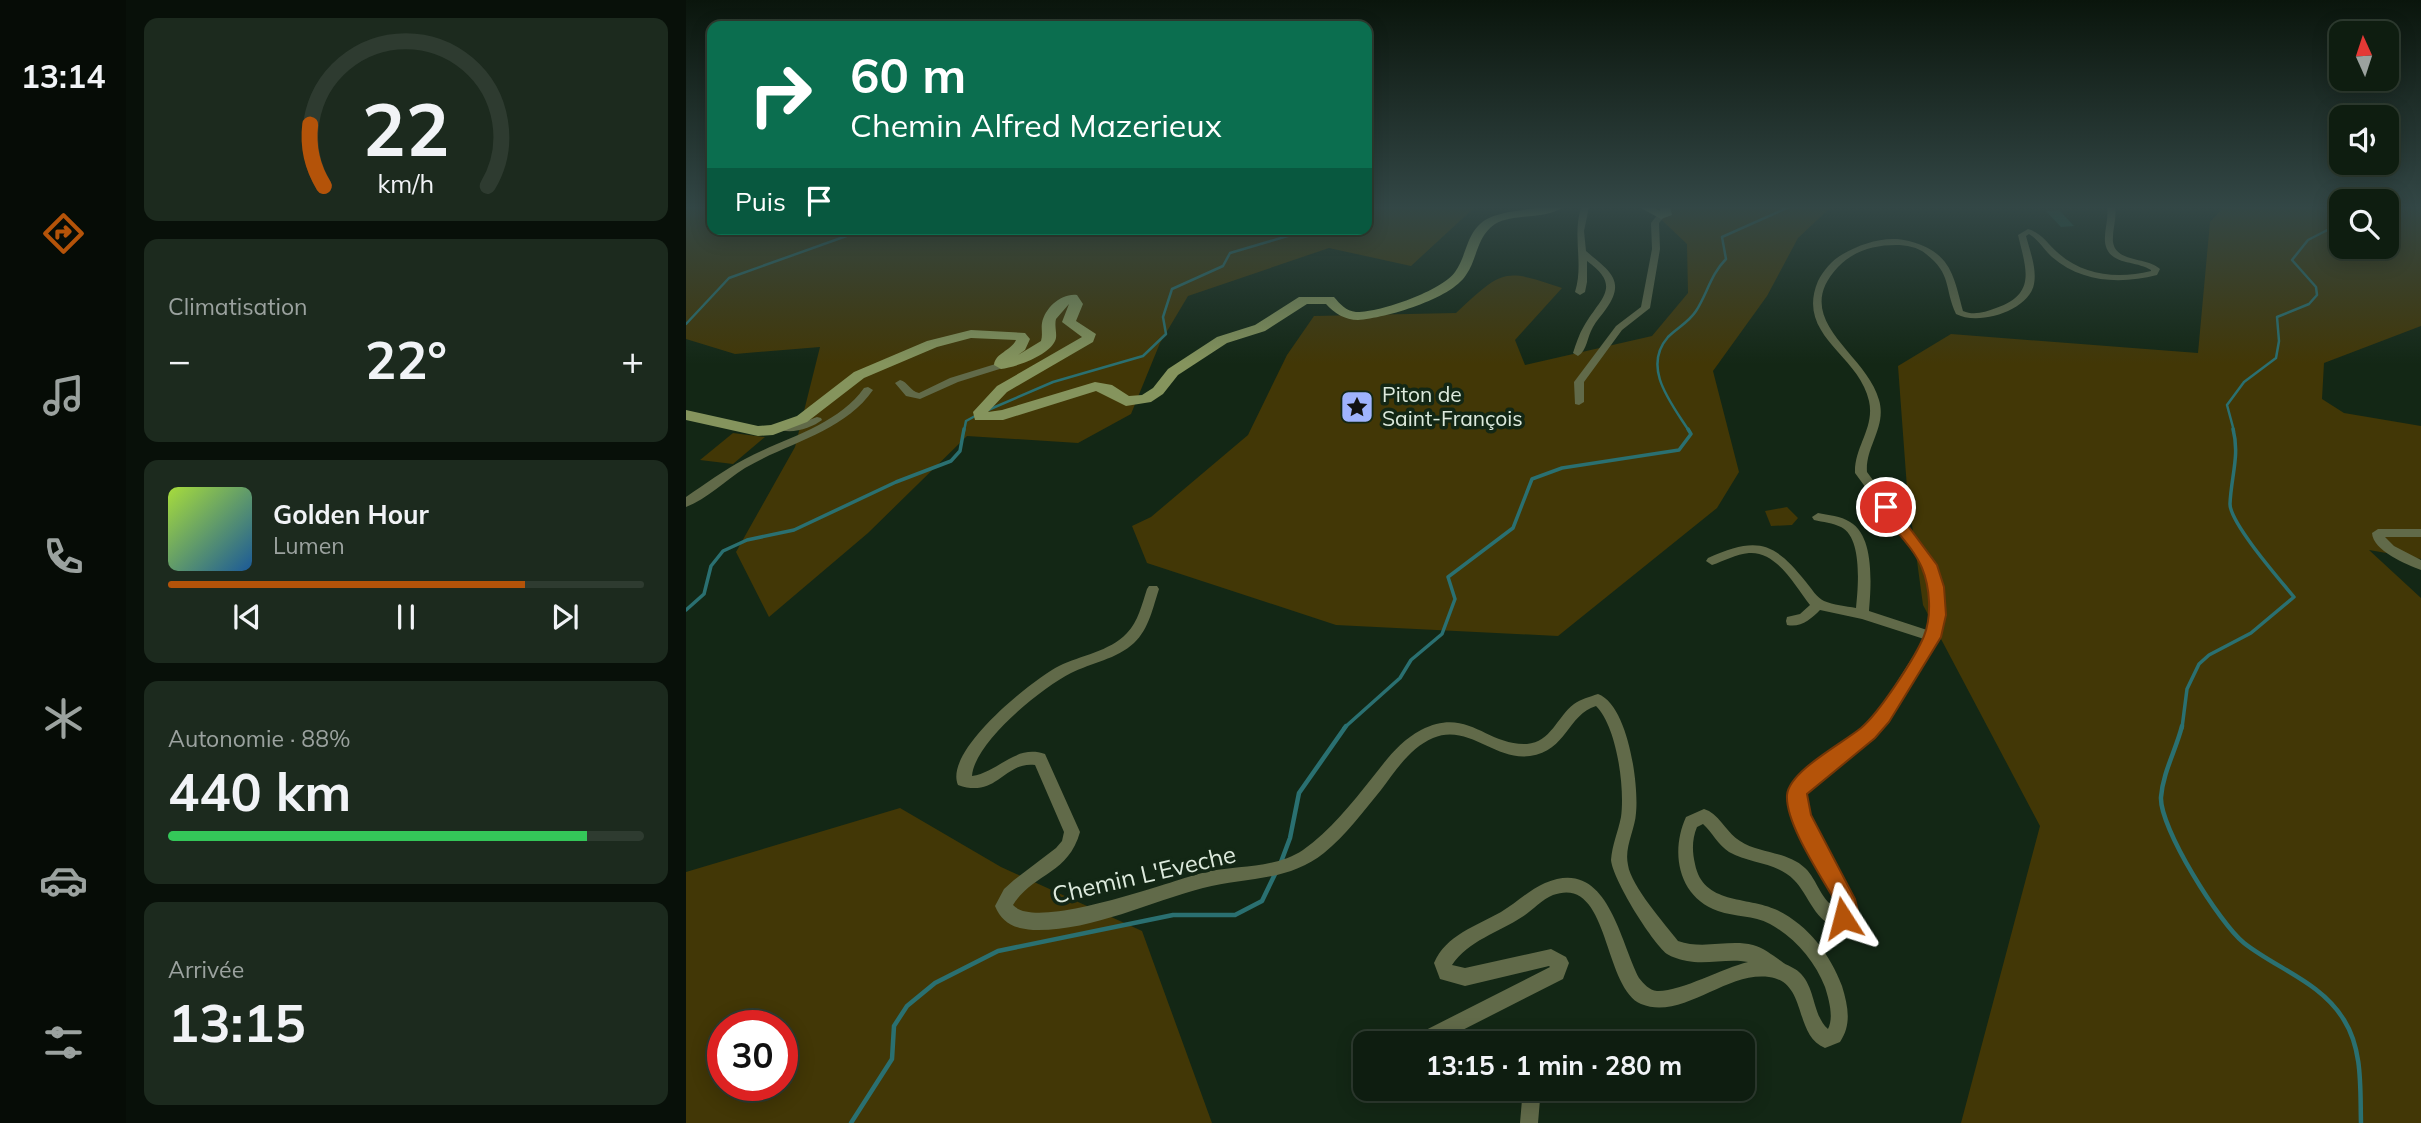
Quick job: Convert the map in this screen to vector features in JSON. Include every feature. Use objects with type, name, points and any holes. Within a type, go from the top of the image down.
[{"type":"main road","points":[[686,415],[758,431],[782,428],[802,419],[859,375],[945,340],[984,334],[1020,336],[1022,343],[1004,357],[1002,365],[1021,360],[1047,343],[1050,337],[1046,325],[1050,316],[1060,304],[1075,299],[1069,322],[1089,334],[1088,339],[1022,377],[986,412],[1090,387],[1107,388],[1126,401],[1146,399],[1158,391],[1173,372],[1218,343],[1260,328],[1304,300],[1328,300],[1341,312],[1357,316],[1420,301],[1443,290],[1461,274],[1466,259]]},
{"type":"street","points":[[1580,292],[1584,278],[1581,259]]},
{"type":"street","points":[[1578,353],[1587,330],[1603,311],[1610,292],[1610,280],[1606,273],[1590,259]]},
{"type":"street","points":[[1579,402],[1579,382],[1619,328],[1645,308],[1654,259]]},
{"type":"street","points":[[1442,1031],[1557,973],[1560,962],[1551,957],[1465,977],[1452,976],[1443,970],[1447,956],[1457,947],[1556,886],[1578,886],[1593,896],[1631,980],[1638,991],[1651,999],[1664,1000],[1729,974],[1778,970],[1791,977],[1801,988],[1816,1030],[1825,1039],[1834,1036],[1840,1022],[1837,998],[1819,957],[1800,936],[1778,920],[1755,911],[1718,903],[1700,893],[1689,871],[1686,855],[1689,826],[1696,818],[1704,816],[1735,846],[1792,867],[1809,885],[1824,911],[1831,916],[1843,918],[1847,911],[1845,899],[1801,817],[1797,794],[1801,784],[1868,733],[1883,716],[1932,637],[1937,615],[1936,587],[1929,565],[1861,473],[1861,460],[1875,426],[1876,409],[1861,376],[1818,317],[1816,305],[1820,286],[1837,259]]},
{"type":"street","points":[[1939,259],[1951,280],[1959,312],[1966,316],[1981,316],[2014,307],[2025,296],[2030,278],[2026,259]]},
{"type":"street","points":[[2062,259],[2086,272],[2120,280],[2154,273],[2156,269],[2152,265],[2124,259]]},
{"type":"street","points":[[900,383],[910,394],[920,396],[954,380],[1002,365]]},
{"type":"street","points":[[686,503],[751,460],[799,439],[860,401],[868,390],[808,425],[782,428]]},
{"type":"street","points":[[1818,517],[1848,526],[1857,537],[1863,559],[1862,614]]},
{"type":"street","points":[[2421,533],[2386,532],[2378,533],[2378,538],[2390,549],[2421,565]]},
{"type":"street","points":[[1712,561],[1731,551],[1745,549],[1772,554],[1791,568],[1818,605],[1862,614],[1932,637]]},
{"type":"street","name":"Chemin L'Eveche","points":[[1153,589],[1140,626],[1130,639],[1046,681],[995,725],[975,749],[963,772],[963,780],[971,783],[992,777],[1017,758],[1040,759],[1072,832],[1064,853],[1023,880],[1009,894],[1003,906],[1013,918],[1042,922],[1093,912],[1207,879],[1283,868],[1314,851],[1407,746],[1427,733],[1444,728],[1464,729],[1511,748],[1539,748],[1558,735],[1578,705],[1598,700],[1614,717],[1629,797],[1627,825],[1619,853],[1626,883],[1673,948],[1702,954],[1750,952],[1761,955],[1778,970]]},
{"type":"street","points":[[1792,621],[1804,618],[1818,605]]},
{"type":"street","points":[[1529,1123],[1531,1101]]},
{"type":"shaded area","points":[[686,259],[1295,259],[1188,296],[1160,343],[1131,414],[1078,443],[967,436],[868,533],[769,617],[736,552],[795,447],[820,347],[735,354],[686,339]]},
{"type":"shaded area","points":[[1381,259],[1418,259],[1411,266]]},
{"type":"shaded area","points":[[1687,259],[1787,259],[1767,296],[1713,371],[1739,472],[1717,508],[1558,636],[1336,625],[1147,563],[1132,526],[1151,517],[1248,435],[1287,355],[1314,316],[1456,313],[1494,281],[1504,277],[1527,277],[1562,288],[1515,340],[1525,365],[1652,336],[1688,293]]},
{"type":"shaded area","points":[[2207,259],[2421,259],[2421,326],[2324,363],[2322,399],[2344,413],[2421,426],[2421,559],[2369,550],[2421,598],[2421,1123],[1961,1123],[2040,826],[1923,605],[1907,488],[1898,366],[1951,334],[2198,353]]},
{"type":"shaded area","points":[[733,433],[765,437],[733,464],[700,460]]},
{"type":"shaded area","points":[[1787,507],[1798,518],[1792,525],[1771,526],[1765,511]]},
{"type":"shaded area","points":[[900,808],[1001,867],[1142,931],[1212,1123],[686,1123],[686,872]]},
{"type":"waterway","points":[[686,324],[729,278],[781,259]]},
{"type":"waterway","points":[[988,410],[1053,382],[1143,356],[1166,334],[1163,317],[1172,289],[1223,266],[1227,259]]},
{"type":"waterway","points":[[1689,431],[1662,386],[1658,373],[1660,349],[1668,337],[1693,315],[1726,259]]},
{"type":"waterway","points":[[2234,431],[2227,405],[2244,382],[2276,358],[2279,341],[2277,317],[2309,304],[2317,295],[2316,287],[2292,259]]},
{"type":"waterway","points":[[964,431],[966,421],[977,415]]},
{"type":"waterway","points":[[686,610],[704,594],[711,566],[723,551],[747,540],[794,530],[896,482],[951,461],[960,451],[964,429]]},
{"type":"waterway","points":[[1346,727],[1400,678],[1411,660],[1442,634],[1455,599],[1448,577],[1513,528],[1532,479],[1562,468],[1679,450],[1691,434],[1688,429]]},
{"type":"waterway","points":[[2182,728],[2187,689],[2199,664],[2209,655],[2251,633],[2294,597],[2257,551],[2232,513],[2230,504],[2236,448],[2233,429]]},
{"type":"waterway","points":[[2182,726],[2164,779],[2161,797],[2170,830],[2193,874],[2233,933],[2257,952],[2311,986],[2344,1020],[2355,1044],[2361,1123]]},
{"type":"waterway","points":[[1281,862],[1290,838],[1299,793],[1346,727]]},
{"type":"waterway","points":[[851,1123],[892,1059],[894,1026],[907,1006],[935,983],[998,951],[1173,915],[1235,915],[1262,901],[1276,872]]},
{"type":"place","name":"Piton de Saint-François","points":[[1357,407]]},
{"type":"route","points":[[1843,918],[1847,911],[1845,899],[1801,817],[1797,794],[1801,784],[1868,733],[1883,716],[1932,637],[1937,615],[1936,587],[1929,565],[1916,543],[1886,507]]}]
